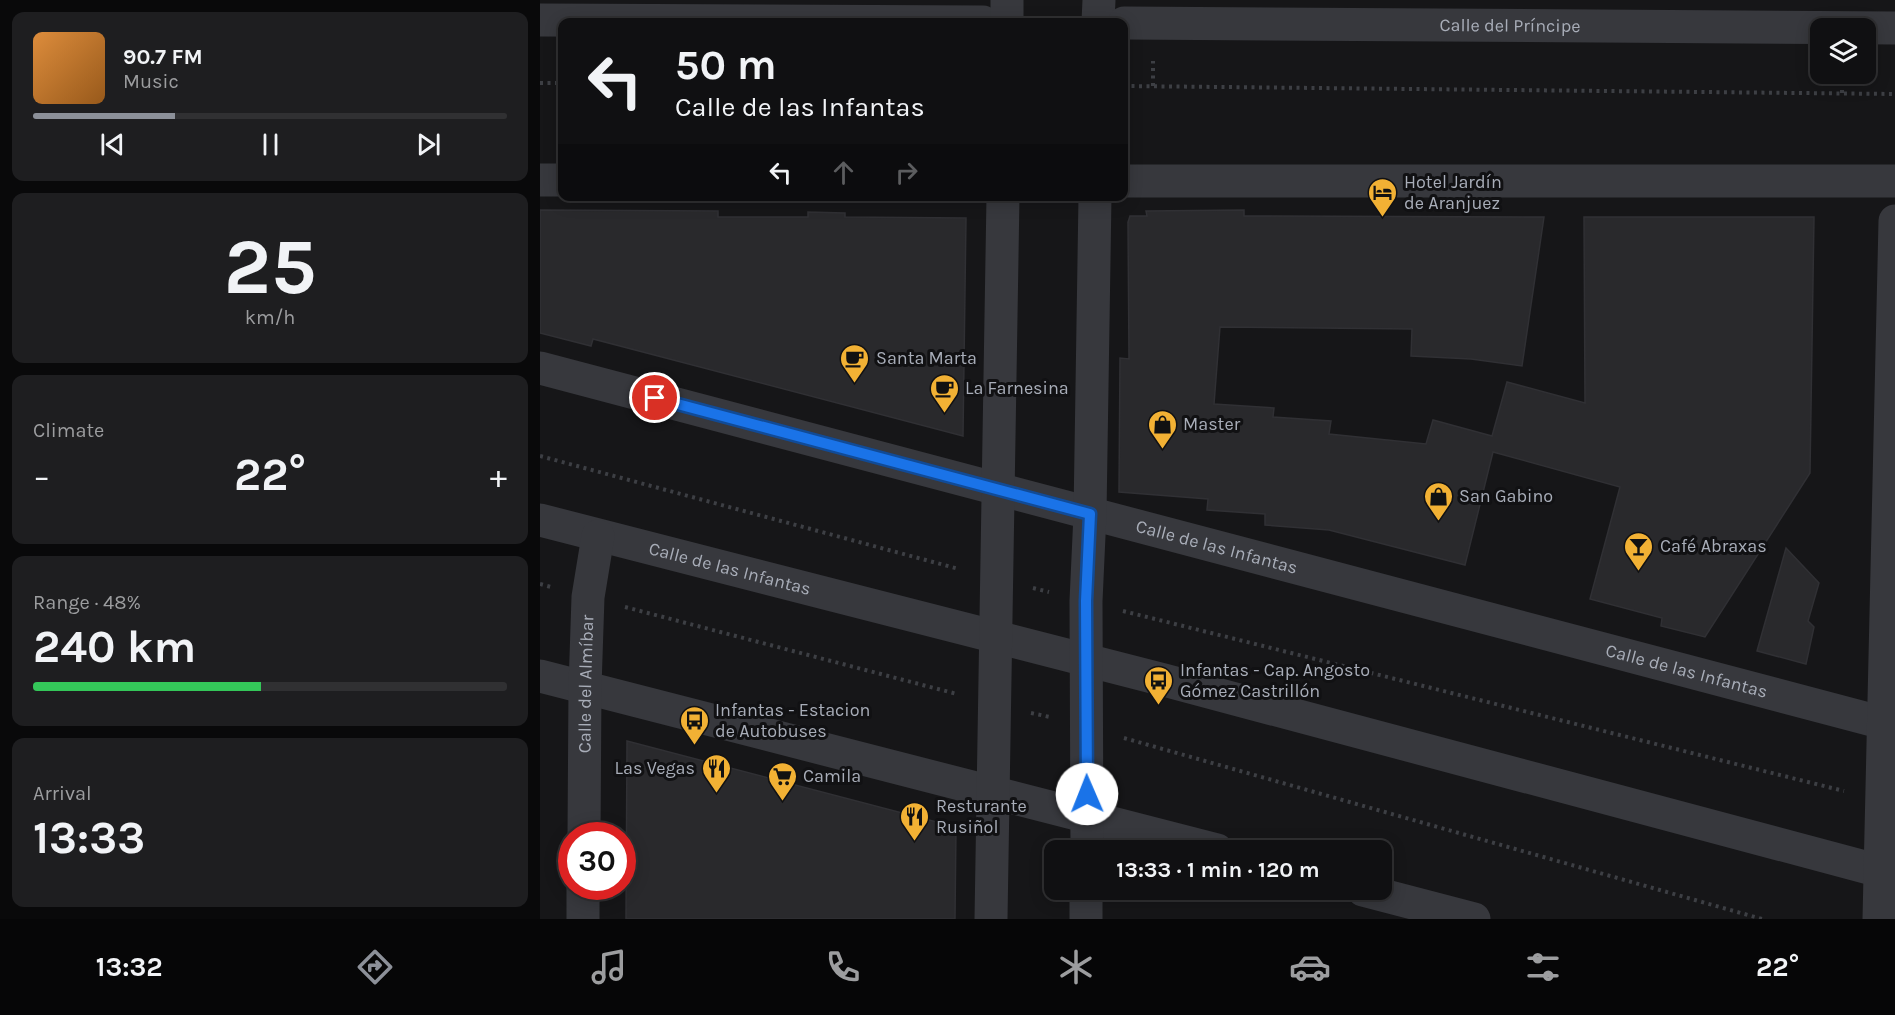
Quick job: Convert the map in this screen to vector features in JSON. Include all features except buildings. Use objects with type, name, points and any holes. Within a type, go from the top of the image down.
[{"type":"street","points":[[1007,0],[1007,18]]},
{"type":"street","points":[[1098,18],[1099,0]]},
{"type":"street","points":[[540,20],[558,20]]},
{"type":"street","name":"Calle del Príncipe","points":[[1128,23],[1895,28]]},
{"type":"street","points":[[540,180],[558,180]]},
{"type":"street","points":[[1128,181],[1895,181]]},
{"type":"street","points":[[991,919],[1003,201]]},
{"type":"street","points":[[1087,840],[1086,601],[1090,514],[1095,201]]},
{"type":"street","points":[[1879,919],[1887,873],[1882,801],[1889,724],[1895,221]]},
{"type":"street","name":"Calle de las Infantas","points":[[540,368],[1889,724]]},
{"type":"street","name":"Calle de las Infantas","points":[[540,520],[1087,660],[1887,873]]},
{"type":"street","name":"Calle del Almíbar","points":[[584,822],[588,597],[598,536]]},
{"type":"street","points":[[540,676],[1178,840]]},
{"type":"street","points":[[1392,898],[1474,919]]},
{"type":"street","points":[[583,900],[583,919]]},
{"type":"street","points":[[1086,900],[1086,919]]},
{"type":"path","points":[[540,83],[558,83]]},
{"type":"path","points":[[1842,84],[1842,93]]},
{"type":"path","points":[[1128,86],[1895,94]]},
{"type":"path","points":[[540,456],[996,579],[1882,801]]},
{"type":"path","points":[[540,585],[1086,727],[1762,919]]},
{"type":"place","name":"Hotel Jardín de Aranjuez","points":[[1383,218]]},
{"type":"place","name":"Santa Marta","points":[[855,384]]},
{"type":"place","name":"La Farnesina","points":[[944,414]]},
{"type":"place","name":"Master","points":[[1162,450]]},
{"type":"place","name":"San Gabino","points":[[1438,522]]},
{"type":"place","name":"Café Abraxas","points":[[1639,572]]},
{"type":"place","name":"Infantas - Cap. Angosto Gómez Castrillón","points":[[1159,706]]},
{"type":"place","name":"Infantas - Estacion de Autobuses","points":[[694,746]]},
{"type":"place","name":"Las Vegas","points":[[716,794]]},
{"type":"place","name":"Camila","points":[[782,802]]},
{"type":"place","name":"Resturante Rusiñol","points":[[915,842]]},
{"type":"route","points":[[655,398],[1090,514],[1086,601],[1087,794]]}]
